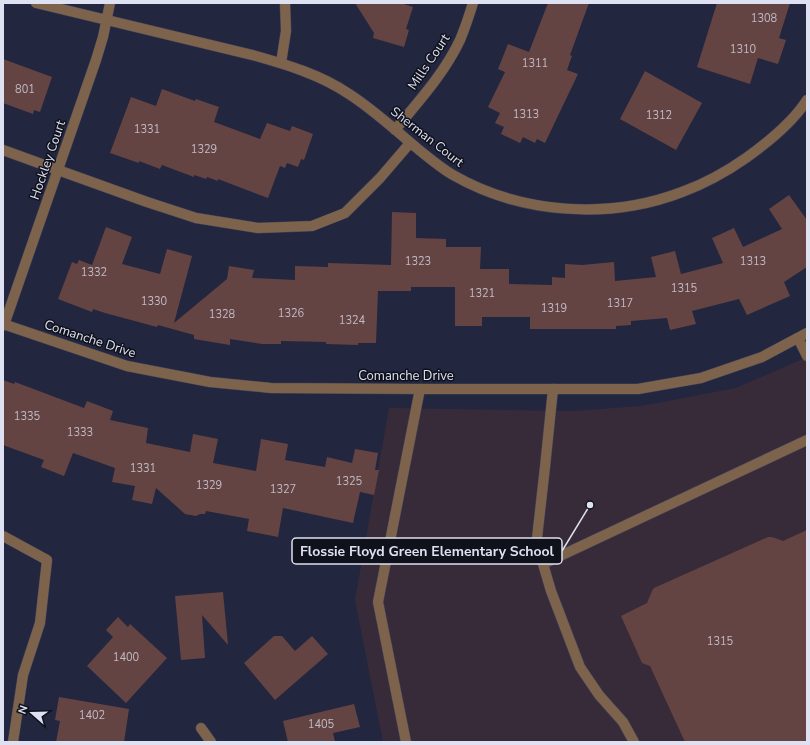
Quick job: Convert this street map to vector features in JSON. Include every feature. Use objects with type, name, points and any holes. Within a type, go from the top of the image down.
[{"type":"street","name":"Sherman Court","points":[[36,3],[256,56],[281,63],[316,76],[349,93],[452,175],[497,196],[520,202],[567,209],[608,208],[657,200],[681,192],[706,181],[732,167],[757,150],[782,128],[807,100]]},
{"type":"street","name":"Hockley Court","points":[[3,324],[96,60],[103,37],[110,3]]},
{"type":"street","points":[[281,63],[286,31],[285,3]]},
{"type":"street","name":"Mills Court","points":[[395,130],[428,90],[446,64],[459,42],[473,3]]},
{"type":"street","points":[[3,150],[196,218],[258,228],[312,226],[345,213],[380,178],[410,143]]},
{"type":"street","name":"Comanche Drive","points":[[3,324],[127,366],[210,382],[271,388],[638,389],[701,378],[762,357],[802,336]]},
{"type":"street","points":[[802,336],[807,356]]},
{"type":"street","points":[[406,742],[378,602],[420,389]]},
{"type":"street","points":[[553,389],[536,547],[580,667],[599,695],[623,722],[634,742]]},
{"type":"street","points":[[542,564],[807,440]]},
{"type":"street","points":[[3,536],[46,560],[40,623],[23,675],[13,742]]},
{"type":"street","points":[[201,728],[211,742]]},
{"type":"shaded area","points":[[807,357],[807,742],[383,742],[355,600],[389,408],[573,411],[641,406],[736,388]]},
{"type":"building","points":[[355,3],[401,3],[413,7],[406,29],[409,30],[404,47],[373,38],[374,33]]},
{"type":"building","points":[[548,3],[589,3],[570,55],[572,56],[567,70],[578,74],[545,143],[537,139],[535,143],[523,137],[520,143],[501,134],[504,127],[495,123],[500,113],[488,107],[505,72],[498,69],[508,44],[529,52]]},
{"type":"building","points":[[717,3],[790,3],[779,38],[786,40],[778,64],[758,58],[750,84],[697,67]]},
{"type":"building","points":[[3,59],[52,77],[40,112],[34,110],[33,114],[3,103]]},
{"type":"building","points":[[645,71],[702,103],[676,150],[620,119]]},
{"type":"building","points":[[162,89],[195,101],[196,99],[219,107],[214,122],[260,139],[267,123],[290,131],[292,126],[313,134],[304,160],[301,159],[298,167],[287,163],[285,168],[280,166],[268,198],[218,179],[218,181],[207,177],[206,179],[194,175],[194,177],[162,165],[160,169],[139,161],[139,163],[110,153],[131,97],[156,106]]},
{"type":"building","points":[[789,195],[807,220],[807,267],[784,282],[790,296],[747,315],[739,299],[692,311],[696,324],[670,330],[667,318],[631,321],[631,325],[616,326],[616,329],[530,329],[530,317],[482,317],[482,326],[455,326],[455,287],[411,287],[411,291],[378,291],[376,343],[358,343],[358,345],[326,344],[326,342],[281,341],[281,344],[262,344],[230,339],[230,345],[194,339],[194,335],[158,325],[157,327],[93,309],[92,312],[58,299],[72,262],[77,264],[79,260],[92,265],[106,227],[132,237],[122,264],[160,274],[167,249],[192,256],[174,323],[227,279],[229,266],[254,270],[252,278],[295,280],[295,266],[328,267],[328,263],[391,265],[392,212],[416,213],[416,238],[446,239],[446,247],[481,247],[480,269],[509,269],[509,284],[552,285],[552,277],[565,278],[565,264],[582,265],[614,262],[615,281],[656,277],[651,257],[675,251],[681,274],[723,263],[712,238],[734,228],[743,247],[782,229],[769,209]]},
{"type":"building","points":[[3,380],[14,384],[15,382],[84,408],[87,401],[113,411],[110,420],[148,428],[146,443],[190,452],[193,434],[218,439],[213,463],[256,471],[261,439],[288,444],[285,460],[325,467],[327,457],[352,463],[355,449],[378,453],[375,470],[379,470],[374,495],[360,492],[353,523],[283,508],[278,537],[247,531],[249,519],[206,511],[205,514],[196,516],[185,514],[156,488],[152,504],[132,500],[135,486],[112,482],[115,468],[73,453],[64,476],[41,467],[44,460],[3,445]]},
{"type":"building","points":[[807,530],[807,742],[685,742],[650,666],[642,663],[621,616],[647,603],[654,588],[768,537],[783,541]]},
{"type":"building","points":[[223,592],[228,645],[202,615],[205,658],[181,660],[175,596]]},
{"type":"building","points":[[118,617],[128,627],[130,624],[167,658],[126,703],[87,666],[113,637],[106,630]]},
{"type":"building","points":[[274,636],[282,636],[295,651],[312,636],[328,654],[275,700],[244,663]]},
{"type":"building","points":[[59,697],[129,709],[124,742],[56,742],[60,721],[55,720]]},
{"type":"building","points":[[354,704],[360,727],[333,733],[335,742],[288,742],[283,721]]},
{"type":"place","name":"Flossie Floyd Green Elementary School","points":[[590,505]]}]
